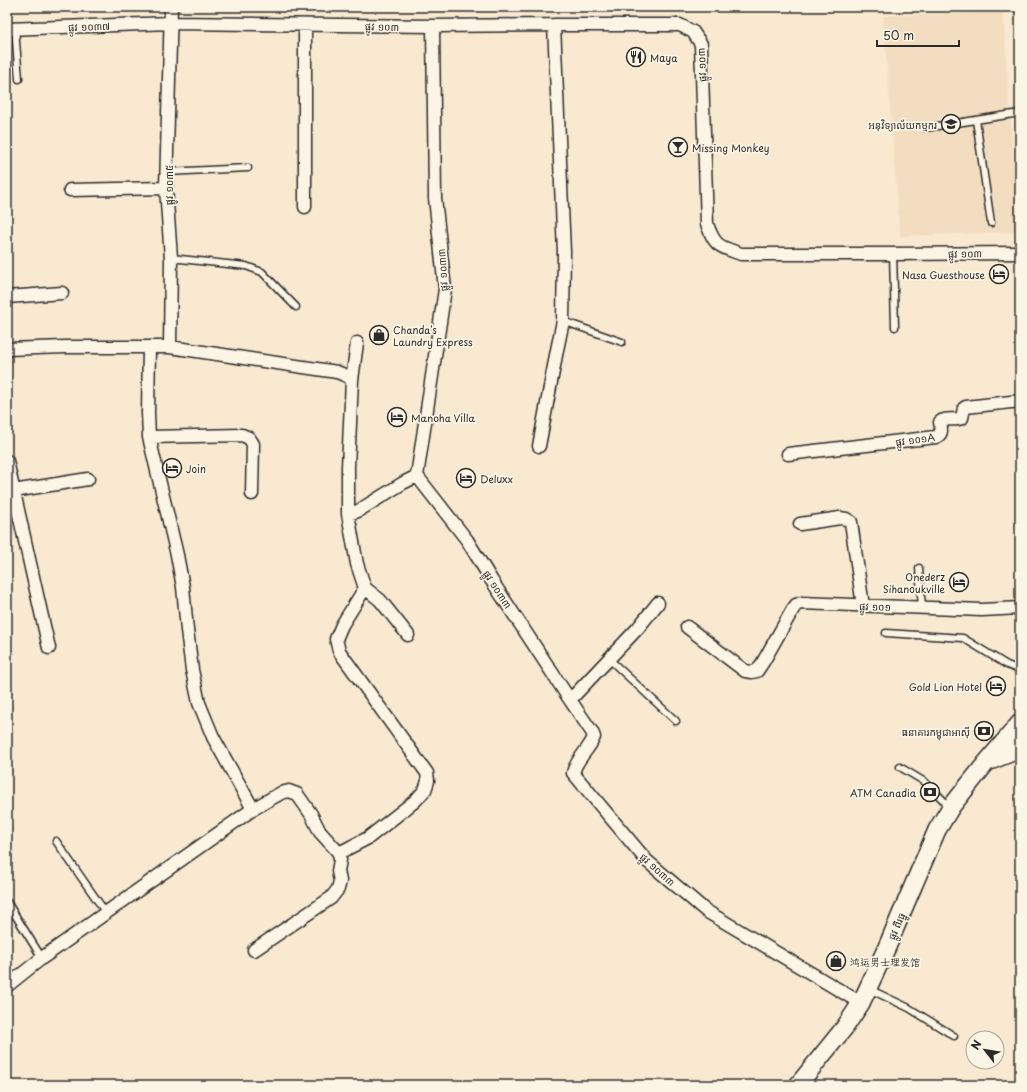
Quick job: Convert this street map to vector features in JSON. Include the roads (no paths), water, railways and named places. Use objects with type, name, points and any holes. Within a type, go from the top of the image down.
[{"type":"main road","name":"ផ្លូវ ពីរធ្នូ","points":[[802,1084],[845,1027],[865,996],[937,830],[951,807],[1020,723]]},
{"type":"main road","name":"ផ្លូវ ពីរធ្នូ","points":[[986,763],[1020,749]]},
{"type":"street","name":"ផ្លូវ ១០៣៥","points":[[170,347],[171,258],[166,188],[168,172],[171,7]]},
{"type":"street","name":"ផ្លូវ ១០៣","points":[[171,23],[433,26],[680,25],[693,32],[701,44],[707,224],[712,237],[720,247],[741,254],[1020,253]]},
{"type":"street","name":"ផ្លូវ ១០៣៧","points":[[11,29],[171,23]]},
{"type":"street","points":[[305,25],[305,207]]},
{"type":"street","points":[[539,446],[556,350],[563,321],[564,252],[554,25]]},
{"type":"street","name":"ផ្លូវ ១០៣៣","points":[[433,26],[435,198],[445,289],[417,476],[467,540],[492,581],[592,732],[594,737],[592,743],[574,767],[573,773],[647,861],[706,911],[865,996]]},
{"type":"street","points":[[70,190],[166,188]]},
{"type":"street","points":[[7,297],[62,293]]},
{"type":"street","points":[[357,343],[352,380],[348,467],[348,514],[357,564],[365,588],[380,600],[408,635]]},
{"type":"street","points":[[149,346],[148,413],[150,438],[181,574],[192,670],[200,703],[213,737],[253,809]]},
{"type":"street","points":[[7,349],[66,347],[170,347],[337,372],[352,380]]},
{"type":"street","name":"ផ្លូវ ១០១A","points":[[788,454],[936,437],[940,435],[941,432],[941,420],[962,418],[964,408],[966,407],[1020,401]]},
{"type":"street","points":[[150,438],[242,435],[248,438],[253,444],[252,494]]},
{"type":"street","points":[[7,461],[10,491],[49,648]]},
{"type":"street","points":[[348,514],[358,511],[402,482],[417,476]]},
{"type":"street","points":[[10,491],[88,479]]},
{"type":"street","points":[[800,524],[840,518],[846,519],[850,522],[863,606]]},
{"type":"street","points":[[339,853],[368,838],[415,801],[425,790],[428,781],[427,773],[339,651],[336,639],[342,625],[365,588]]},
{"type":"street","points":[[570,700],[638,628],[658,603]]},
{"type":"street","name":"ផ្លូវ ១០១","points":[[687,627],[745,671],[752,672],[756,671],[763,662],[793,609],[796,605],[801,603],[982,610],[1020,608]]},
{"type":"street","points":[[7,986],[42,958],[253,809],[281,793],[289,791],[297,794],[311,814],[320,832],[339,853],[340,860],[338,871],[340,881],[338,889],[331,898],[254,950]]},
{"type":"lane","points":[[11,29],[19,79]]},
{"type":"lane","points":[[925,128],[1020,113]]},
{"type":"lane","points":[[976,120],[991,223]]},
{"type":"lane","points":[[168,172],[248,168]]},
{"type":"lane","points":[[893,254],[895,327]]},
{"type":"lane","points":[[171,258],[246,266],[262,272],[296,307]]},
{"type":"lane","points":[[563,321],[622,342]]},
{"type":"lane","points":[[919,568],[922,608]]},
{"type":"lane","points":[[886,633],[963,638],[1006,665],[1020,670]]},
{"type":"lane","points":[[609,659],[676,721]]},
{"type":"lane","points":[[900,767],[925,782],[951,807]]},
{"type":"lane","points":[[56,841],[106,913]]},
{"type":"lane","points":[[7,902],[42,958]]},
{"type":"lane","points":[[865,996],[909,1008],[954,1036]]},
{"type":"place","name":"Maya","points":[[636,57]]},
{"type":"place","name":"អនុវិទ្យាល័យកម្មករ","points":[[951,124]]},
{"type":"place","name":"Missing Monkey","points":[[678,147]]},
{"type":"place","name":"Nasa Guesthouse","points":[[999,274]]},
{"type":"place","name":"Chanda's Laundry Express","points":[[379,335]]},
{"type":"place","name":"Manoha Villa","points":[[397,417]]},
{"type":"place","name":"Join","points":[[172,468]]},
{"type":"place","name":"Deluxx","points":[[466,478]]},
{"type":"place","name":"Onederz Sihanoukville","points":[[959,582]]},
{"type":"place","name":"Gold Lion Hotel","points":[[996,686]]},
{"type":"place","name":"ធនាគារកម្ពុជាអាសុី","points":[[984,731]]},
{"type":"place","name":"ATM Canadia","points":[[930,792]]},
{"type":"place","name":"鸿运男士理发馆","points":[[836,961]]}]
